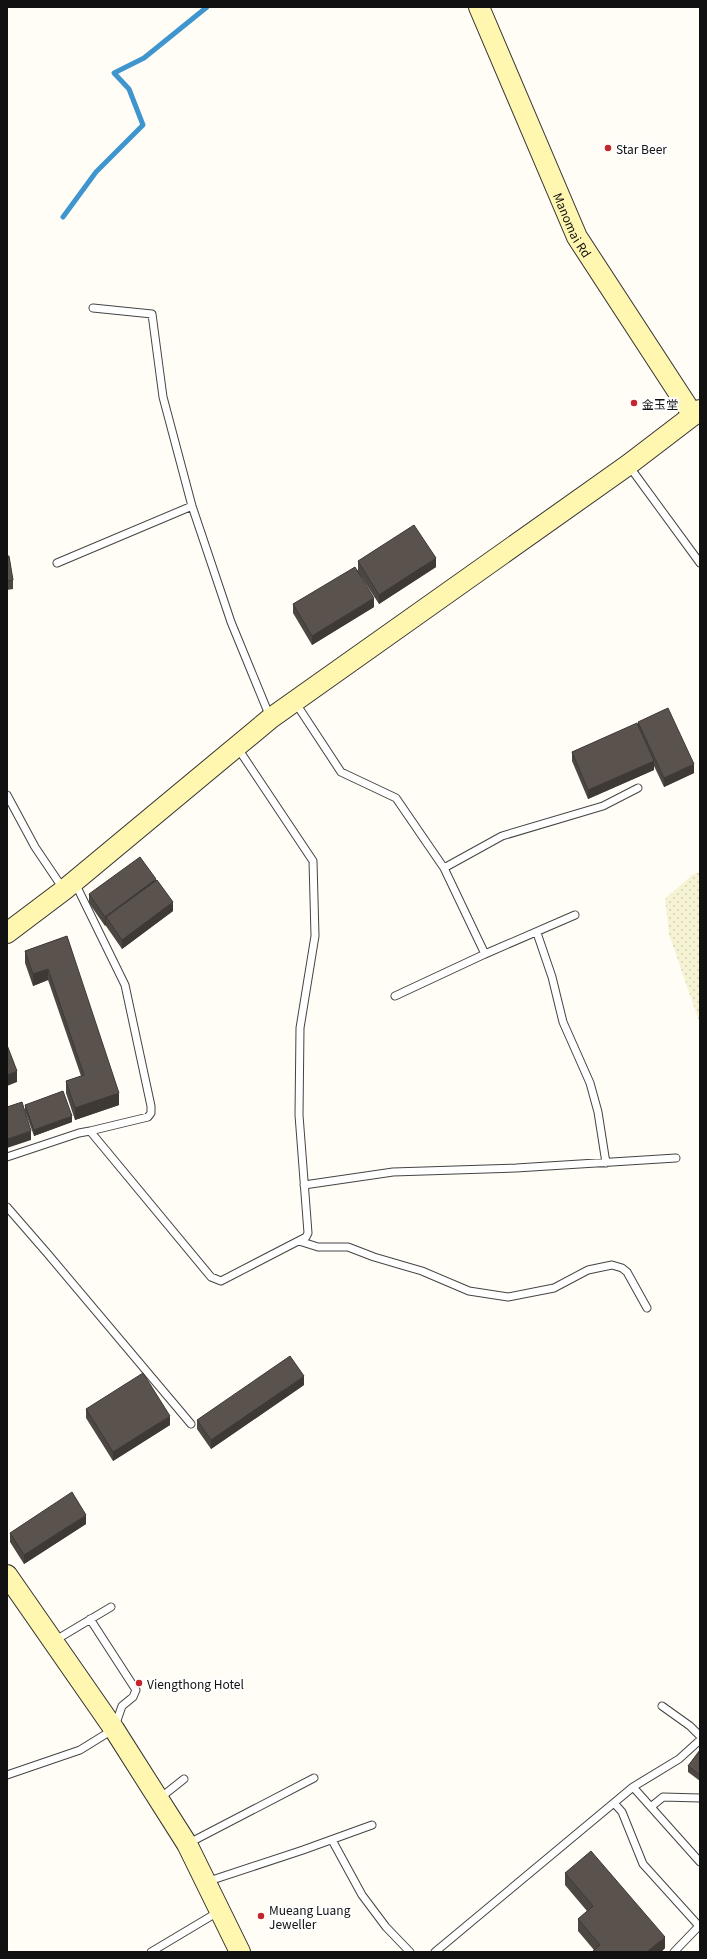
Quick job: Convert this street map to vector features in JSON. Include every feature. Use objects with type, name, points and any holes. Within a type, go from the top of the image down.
[{"type":"street","name":"Manomai Rd","points":[[479,7],[577,237],[698,416]]},
{"type":"street","points":[[7,933],[69,885],[271,718],[698,416]]},
{"type":"street","points":[[7,1575],[114,1729],[187,1844],[240,1952]]},
{"type":"lane","points":[[93,308],[152,314],[163,397],[192,506],[230,622],[271,718]]},
{"type":"lane","points":[[628,465],[700,563]]},
{"type":"lane","points":[[57,563],[192,506]]},
{"type":"lane","points":[[295,702],[341,772],[396,798],[444,868],[485,954]]},
{"type":"lane","points":[[90,1131],[211,1277],[221,1281],[229,1278],[299,1241],[306,1237],[308,1233],[299,1115],[300,1028],[315,936],[313,861],[237,746]]},
{"type":"lane","points":[[444,868],[502,836],[603,806],[638,788]]},
{"type":"lane","points":[[7,795],[35,847],[69,885],[125,985],[151,1106],[151,1113],[148,1117],[78,1133],[7,1157]]},
{"type":"lane","points":[[395,996],[485,954],[576,915]]},
{"type":"lane","points":[[537,933],[552,977],[563,1022],[590,1083],[598,1112],[606,1163]]},
{"type":"lane","points":[[304,1185],[393,1172],[516,1168],[676,1158]]},
{"type":"lane","points":[[7,1208],[47,1253],[191,1424]]},
{"type":"lane","points":[[299,1241],[318,1247],[348,1247],[374,1257],[422,1271],[469,1291],[508,1297],[554,1288],[588,1270],[612,1265],[622,1268],[627,1272],[647,1308]]},
{"type":"lane","points":[[53,1642],[111,1607]]},
{"type":"lane","points":[[7,1775],[80,1750],[114,1729],[122,1706],[133,1697],[136,1690],[90,1620]]},
{"type":"lane","points":[[662,1706],[690,1726],[700,1736]]},
{"type":"lane","points":[[435,1952],[633,1787],[679,1759],[700,1740]]},
{"type":"lane","points":[[187,1844],[314,1778]]},
{"type":"lane","points":[[158,1799],[184,1779]]},
{"type":"lane","points":[[633,1787],[652,1806],[700,1862]]},
{"type":"lane","points":[[652,1806],[663,1797],[700,1798]]},
{"type":"lane","points":[[614,1803],[622,1812],[643,1864],[699,1925],[674,1952]]},
{"type":"lane","points":[[206,1882],[372,1825]]},
{"type":"lane","points":[[332,1840],[362,1895],[386,1927],[410,1952]]},
{"type":"lane","points":[[151,1952],[220,1910]]},
{"type":"shaded area","points":[[700,872],[700,1024],[669,934],[665,899],[692,875]]},
{"type":"building","points":[[414,525],[436,558],[379,595],[358,561]]},
{"type":"building","points":[[7,556],[9,556],[13,580],[7,581]]},
{"type":"building","points":[[355,567],[374,598],[312,636],[293,604]]},
{"type":"building","points":[[668,708],[694,764],[664,778],[638,722]]},
{"type":"building","points":[[637,723],[654,761],[588,790],[572,752]]},
{"type":"building","points":[[140,857],[156,879],[105,917],[89,894]]},
{"type":"building","points":[[157,880],[173,902],[122,940],[106,917]]},
{"type":"building","points":[[67,936],[119,1093],[75,1108],[66,1081],[84,1075],[48,969],[33,974],[25,951]]},
{"type":"building","points":[[7,1045],[17,1071],[7,1075]]},
{"type":"building","points":[[63,1091],[72,1116],[34,1130],[25,1105]]},
{"type":"building","points":[[22,1102],[31,1131],[7,1139],[7,1107]]},
{"type":"building","points":[[290,1356],[304,1376],[211,1440],[197,1420]]},
{"type":"building","points":[[143,1373],[170,1416],[113,1452],[86,1409]]},
{"type":"building","points":[[72,1492],[86,1515],[24,1555],[10,1533]]},
{"type":"building","points":[[700,1750],[700,1775],[688,1766]]},
{"type":"building","points":[[591,1851],[665,1937],[647,1952],[592,1952],[600,1945],[578,1919],[593,1906],[565,1873]]},
{"type":"waterway","points":[[63,217],[96,172],[143,125],[129,89],[114,73],[144,58],[207,7]]},
{"type":"place","name":"Star Beer","points":[[608,148]]},
{"type":"place","name":"金玉堂","points":[[634,403]]},
{"type":"place","name":"Viengthong Hotel","points":[[139,1683]]},
{"type":"place","name":"Mueang Luang Jeweller","points":[[261,1916]]}]
